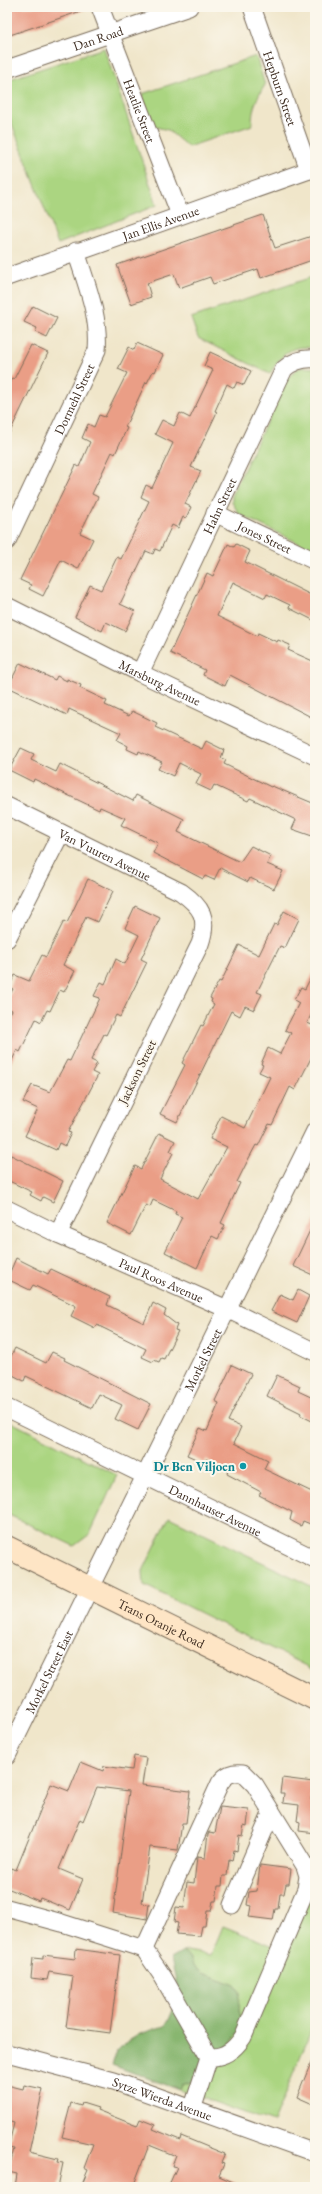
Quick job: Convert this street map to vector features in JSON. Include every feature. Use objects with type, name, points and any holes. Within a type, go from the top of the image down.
[{"type":"main road","name":"Trans Oranje Road","points":[[7,1547],[315,1699]]},
{"type":"street","name":"Heatlie Street","points":[[100,7],[109,35],[180,215]]},
{"type":"street","name":"Dan Road","points":[[7,69],[189,7]]},
{"type":"street","name":"Hepburn Street","points":[[252,7],[312,169]]},
{"type":"street","name":"Jan Ellis Avenue","points":[[7,277],[76,251],[312,169]]},
{"type":"street","name":"Dormehl Street","points":[[7,541],[97,350],[99,334],[96,316],[76,251]]},
{"type":"street","name":"Hahn Street","points":[[140,673],[284,369],[300,360],[315,359]]},
{"type":"street","name":"Jones Street","points":[[215,513],[315,561]]},
{"type":"street","name":"Marsburg Avenue","points":[[7,606],[140,673],[315,756]]},
{"type":"street","name":"Van Vuuren Avenue","points":[[7,806],[181,892],[200,907]]},
{"type":"street","points":[[7,939],[61,833]]},
{"type":"street","name":"Jackson Street","points":[[58,1234],[200,944],[205,924],[200,907]]},
{"type":"street","name":"Morkel Street","points":[[90,1588],[315,1131]]},
{"type":"street","name":"Paul Roos Avenue","points":[[7,1209],[58,1234],[227,1309],[315,1352]]},
{"type":"street","name":"Dannhauser Avenue","points":[[7,1408],[315,1559]]},
{"type":"street","name":"Morkel Street East","points":[[7,1756],[90,1588]]},
{"type":"street","points":[[144,1949],[224,1777],[230,1773],[237,1773],[249,1778],[305,1866],[308,1876],[308,1883],[243,2037],[230,2051],[215,2057],[209,2057]]},
{"type":"street","points":[[232,1905],[271,1814]]},
{"type":"street","points":[[7,1908],[62,1923],[144,1949],[163,1977],[209,2057],[192,2110]]},
{"type":"street","name":"Sytze Wierda Avenue","points":[[7,2053],[114,2081],[315,2153]]},
{"type":"green space","points":[[104,48],[157,205],[58,244],[7,111],[7,80]]},
{"type":"green space","points":[[256,56],[265,85],[255,104],[252,125],[188,147],[168,130],[152,126],[142,94]]},
{"type":"green space","points":[[315,276],[315,349],[300,347],[293,349],[283,356],[270,374],[198,338],[191,318]]},
{"type":"green space","points":[[304,367],[315,368],[315,551],[239,514],[232,502],[232,494],[288,378],[297,369]]},
{"type":"green space","points":[[7,1420],[117,1475],[90,1534],[74,1546],[7,1514]]},
{"type":"green space","points":[[169,1517],[315,1588],[315,1670],[144,1585],[143,1571]]},
{"type":"green space","points":[[315,1886],[315,2021],[273,2123],[180,2090],[182,2085],[205,2077],[243,2026],[239,2010],[240,1992],[235,1985],[202,1973],[193,1965],[190,1957],[183,1952],[187,1951],[211,1955],[223,1926],[286,1951]]},
{"type":"green space","points":[[183,1952],[190,1957],[193,1965],[202,1973],[235,1985],[240,1992],[239,2010],[243,2026],[205,2077],[182,2085],[180,2090],[112,2065],[117,2051],[125,2043],[140,2034],[164,2026],[168,2022],[179,1996],[171,1959]]},
{"type":"building","points":[[7,7],[86,7],[87,9],[7,36]]},
{"type":"building","points":[[263,215],[275,248],[315,235],[315,259],[261,278],[258,269],[213,284],[210,277],[179,288],[174,274],[147,283],[151,297],[131,304],[117,265]]},
{"type":"building","points":[[33,306],[57,318],[47,338],[35,332],[37,328],[24,322]]},
{"type":"building","points":[[137,343],[163,355],[155,372],[153,371],[147,383],[146,382],[125,427],[127,428],[115,454],[112,452],[92,494],[98,497],[80,533],[93,539],[78,569],[61,560],[43,596],[29,589],[31,585],[20,580],[76,465],[79,467],[90,442],[82,438],[88,424],[94,427],[99,415],[105,417],[127,373],[118,369],[129,347],[134,350]]},
{"type":"building","points":[[31,345],[48,353],[7,438],[7,387],[12,378],[14,379]]},
{"type":"building","points":[[210,352],[251,371],[244,385],[237,382],[234,388],[227,384],[215,411],[217,412],[191,467],[201,471],[185,504],[191,507],[186,518],[183,517],[178,528],[172,525],[160,551],[155,549],[153,554],[146,551],[120,604],[135,611],[125,631],[106,622],[102,631],[75,617],[90,585],[101,590],[117,557],[121,559],[149,501],[141,497],[146,485],[152,488],[173,443],[155,434],[162,420],[174,426],[180,413],[190,418],[213,370],[204,366]]},
{"type":"building","points":[[228,544],[234,547],[236,544],[250,551],[245,562],[315,597],[315,621],[289,608],[290,605],[267,594],[265,598],[233,582],[217,616],[257,636],[258,633],[277,642],[278,640],[290,645],[288,650],[315,662],[315,719],[230,675],[225,686],[203,675],[205,670],[170,653],[207,573],[213,576]]},
{"type":"building","points":[[20,663],[55,680],[57,676],[81,685],[80,688],[107,701],[105,705],[129,716],[132,711],[157,723],[155,727],[202,749],[206,741],[224,750],[221,758],[226,760],[224,764],[271,787],[272,786],[315,804],[315,837],[292,829],[296,820],[250,798],[248,801],[214,785],[211,791],[196,784],[201,774],[179,763],[173,776],[158,769],[162,762],[139,751],[138,754],[127,749],[128,746],[117,740],[121,733],[69,709],[67,715],[8,687]]},
{"type":"building","points":[[21,748],[34,754],[31,760],[56,772],[60,764],[133,801],[136,795],[184,819],[178,832],[240,862],[251,846],[271,856],[267,864],[283,871],[274,889],[250,878],[248,882],[220,868],[214,880],[205,876],[203,879],[153,853],[158,843],[121,825],[125,818],[100,807],[99,810],[34,779],[33,782],[9,770]]},
{"type":"building","points":[[88,879],[113,891],[98,922],[86,917],[63,965],[75,971],[64,992],[60,990],[50,1011],[47,1010],[41,1022],[36,1019],[20,1052],[17,1050],[7,1071],[7,1020],[12,1010],[7,1008],[7,1000],[13,989],[9,987],[15,975],[29,981],[42,955],[46,957],[64,921],[67,923]]},
{"type":"building","points":[[135,906],[160,918],[141,959],[147,962],[120,1017],[116,1015],[106,1035],[104,1034],[91,1060],[97,1063],[92,1072],[98,1075],[68,1132],[71,1133],[65,1146],[59,1143],[56,1150],[25,1136],[38,1109],[23,1102],[32,1085],[50,1092],[67,1060],[70,1061],[100,998],[94,996],[101,982],[105,984],[116,959],[125,964],[139,935],[125,928]]},
{"type":"building","points":[[284,911],[299,919],[285,948],[280,946],[257,992],[262,994],[254,1010],[245,1006],[240,1016],[231,1011],[177,1122],[160,1114],[185,1065],[182,1063],[201,1025],[203,1026],[214,1004],[211,1002],[212,999],[210,998],[219,981],[221,982],[239,945],[259,955],[274,924],[277,925]]},
{"type":"building","points":[[315,969],[315,1007],[307,1023],[315,1026],[315,1050],[295,1090],[290,1087],[272,1125],[269,1124],[258,1146],[256,1145],[237,1182],[240,1183],[221,1223],[225,1225],[218,1239],[212,1236],[197,1268],[165,1252],[182,1217],[175,1214],[176,1211],[153,1200],[150,1207],[146,1205],[131,1235],[107,1223],[135,1166],[141,1169],[159,1133],[175,1141],[170,1151],[173,1153],[160,1179],[198,1199],[227,1147],[210,1139],[221,1116],[245,1128],[270,1077],[259,1072],[263,1065],[261,1064],[268,1048],[280,1054],[291,1033],[285,1030],[299,1003],[294,1000],[301,987],[305,989]]},
{"type":"building","points":[[11,1155],[63,1181],[53,1202],[43,1197],[41,1201],[30,1195],[32,1192],[7,1180],[7,1163]]},
{"type":"building","points":[[315,1220],[315,1276],[293,1266]]},
{"type":"building","points":[[16,1258],[48,1274],[51,1269],[110,1297],[107,1305],[144,1323],[153,1303],[166,1310],[164,1315],[177,1325],[175,1330],[178,1331],[164,1359],[161,1358],[159,1362],[154,1360],[153,1362],[142,1357],[146,1349],[97,1325],[95,1328],[71,1316],[76,1306],[33,1285],[30,1290],[7,1279]]},
{"type":"building","points":[[298,1290],[309,1296],[297,1323],[271,1311],[280,1294],[293,1300]]},
{"type":"building","points":[[15,1348],[46,1363],[52,1352],[65,1358],[64,1360],[151,1404],[138,1430],[115,1419],[122,1405],[99,1394],[92,1408],[26,1376],[24,1381],[7,1372],[7,1364]]},
{"type":"building","points":[[232,1365],[251,1374],[228,1421],[241,1427],[234,1443],[268,1460],[264,1469],[314,1493],[311,1500],[315,1502],[315,1526],[303,1521],[301,1526],[290,1520],[292,1512],[259,1495],[261,1492],[227,1474],[228,1471],[206,1459],[205,1463],[187,1455],[200,1428],[207,1431],[219,1403],[215,1401]]},
{"type":"building","points":[[277,1375],[300,1386],[298,1391],[315,1399],[315,1412],[312,1421],[300,1415],[301,1413],[267,1396]]},
{"type":"building","points":[[134,1756],[146,1758],[142,1785],[190,1791],[186,1823],[182,1823],[178,1850],[150,1847],[142,1903],[149,1904],[147,1919],[113,1913],[129,1791],[97,1787],[83,1821],[80,1819],[59,1869],[83,1879],[70,1910],[40,1898],[39,1901],[7,1888],[7,1880],[12,1868],[16,1870],[51,1784],[69,1791],[81,1762],[103,1771],[104,1766],[132,1770]]},
{"type":"building","points":[[282,1778],[313,1782],[311,1800],[315,1800],[315,1833],[299,1831],[300,1822],[297,1821],[299,1805],[283,1803],[284,1793],[280,1793]]},
{"type":"building","points":[[220,1807],[249,1810],[247,1826],[244,1825],[242,1836],[239,1835],[237,1851],[234,1850],[232,1861],[229,1860],[227,1876],[223,1876],[222,1886],[218,1886],[216,1901],[213,1901],[211,1911],[207,1911],[205,1926],[202,1926],[200,1936],[176,1934],[178,1923],[174,1922],[176,1907],[184,1908],[187,1882],[194,1883],[197,1857],[205,1858],[208,1834],[209,1832],[215,1833]]},
{"type":"building","points":[[260,1865],[291,1869],[289,1884],[286,1884],[284,1894],[280,1894],[278,1909],[275,1909],[273,1920],[249,1917],[251,1906],[247,1905],[249,1892],[257,1891]]},
{"type":"building","points":[[76,1949],[120,1955],[110,2033],[66,2027],[73,1976],[49,1972],[47,1980],[31,1978],[33,1958],[43,1959],[43,1955],[75,1959]]},
{"type":"building","points":[[315,2053],[315,2105],[297,2097]]},
{"type":"building","points":[[7,2085],[23,2089],[24,2085],[43,2089],[29,2152],[58,2159],[57,2162],[63,2163],[58,2187],[15,2187],[17,2174],[8,2172],[14,2149],[8,2148],[14,2123],[7,2121]]},
{"type":"building","points":[[71,2103],[81,2106],[82,2103],[98,2108],[97,2110],[137,2126],[140,2119],[155,2125],[153,2129],[180,2140],[181,2136],[225,2154],[221,2163],[224,2164],[219,2176],[245,2187],[168,2187],[177,2167],[172,2166],[176,2156],[149,2145],[133,2187],[81,2187],[88,2170],[84,2168],[93,2144],[62,2137]]},
{"type":"place","name":"Dr Ben Viljoen","points":[[243,1466]]}]
